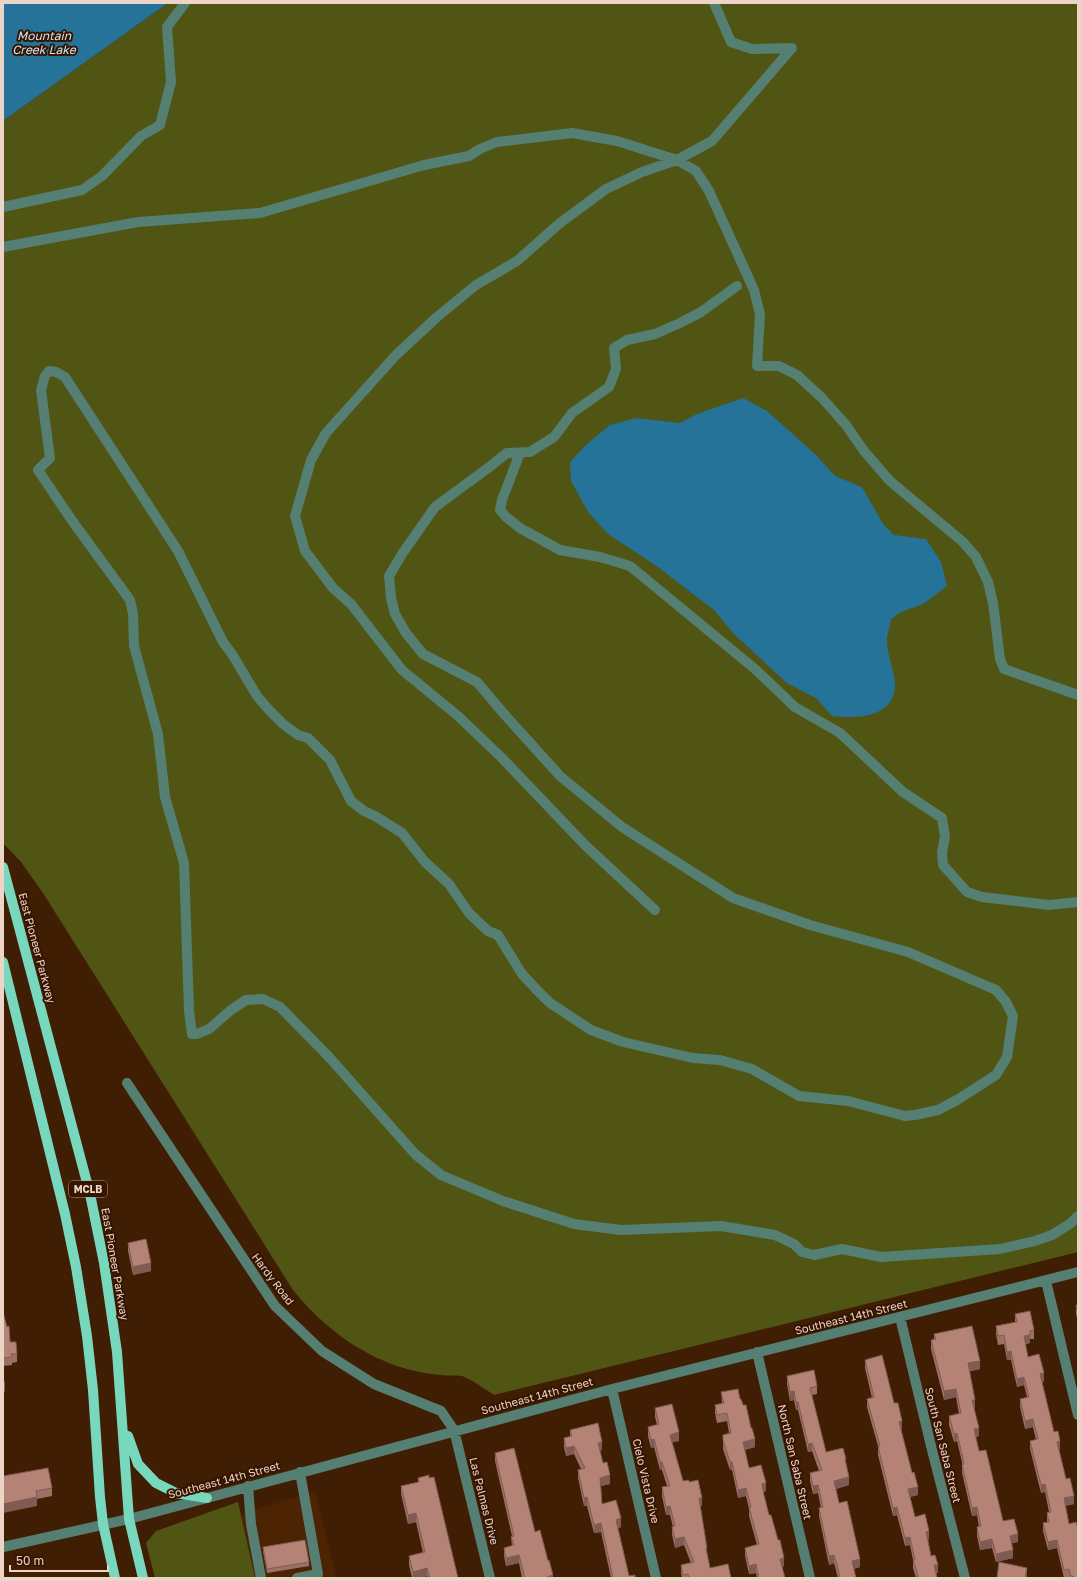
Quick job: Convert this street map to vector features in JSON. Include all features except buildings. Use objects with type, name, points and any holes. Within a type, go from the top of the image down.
[{"type":"main road","name":"East Pioneer Parkway","points":[[3,867],[90,1194],[104,1263],[116,1345],[123,1422],[129,1519],[143,1578]]},
{"type":"main road","name":"MCLB","points":[[3,962],[65,1214],[76,1266],[88,1336],[103,1524]]},
{"type":"main road","points":[[123,1422],[138,1464],[156,1483],[176,1493],[207,1498]]},
{"type":"main road","points":[[103,1524],[115,1578]]},
{"type":"street","points":[[3,207],[82,190],[102,176],[141,136],[160,125],[171,82],[167,26],[185,3]]},
{"type":"street","points":[[655,910],[586,846],[501,757],[458,716],[402,670],[351,604],[333,588],[305,550],[295,516],[311,460],[326,433],[396,355],[436,317],[476,285],[517,261],[560,223],[606,189],[642,172],[677,160],[712,141],[792,48],[752,50],[731,42],[714,3]]},
{"type":"street","points":[[3,247],[138,222],[260,213],[424,165],[469,156],[480,149],[497,142],[517,138],[572,133],[616,140],[677,160],[696,171],[709,191],[754,290],[760,314],[757,366],[779,366],[797,375],[822,398],[890,481],[963,542],[976,557],[988,582],[993,603],[1000,659],[1004,669],[1078,695]]},
{"type":"street","points":[[737,286],[701,312],[680,323],[656,334],[627,340],[614,348],[616,369],[609,387],[572,413],[554,437],[530,452],[507,453],[435,507],[402,554],[389,576],[391,598],[395,614],[406,633],[423,654],[478,682],[505,715],[560,776],[617,822],[733,898],[810,925],[908,952],[996,990],[1006,1002],[1013,1016],[1007,1057],[996,1075],[957,1100],[938,1110],[905,1116],[848,1101],[799,1096],[752,1069],[720,1060],[693,1058],[622,1042],[591,1030],[550,1003],[522,974],[498,935],[488,931],[469,913],[449,884],[425,862],[402,833],[364,811],[351,801],[326,755],[308,738],[298,735],[283,724],[257,696],[232,654],[223,642],[178,551],[65,377],[56,372],[49,371],[45,376],[41,390],[50,458],[38,470],[73,522],[130,600],[134,646],[158,734],[165,797],[184,863],[188,1011],[192,1034],[197,1034],[209,1029],[231,1010],[246,1000],[263,999],[280,1007],[329,1057],[415,1154],[441,1175],[503,1201],[574,1224],[621,1230],[720,1226],[775,1235],[794,1244],[802,1252],[814,1255],[842,1249],[881,1257],[1000,1249],[1035,1241],[1052,1235],[1071,1223],[1078,1216]]},
{"type":"street","points":[[520,453],[502,500],[500,510],[506,517],[520,528],[560,550],[600,557],[630,566],[755,669],[795,707],[840,733],[903,792],[942,818],[945,837],[942,852],[943,865],[967,892],[982,897],[1049,905],[1078,902]]},
{"type":"street","name":"Hardy Road","points":[[127,1083],[274,1306],[322,1351],[374,1384],[441,1411],[454,1430]]},
{"type":"street","name":"Southeast 14th Street","points":[[3,1547],[129,1519],[454,1430],[757,1352],[1078,1272]]},
{"type":"street","points":[[1046,1281],[1078,1415]]},
{"type":"street","name":"South San Saba Street","points":[[900,1317],[965,1578]]},
{"type":"street","name":"North San Saba Street","points":[[757,1352],[810,1578]]},
{"type":"street","name":"Cielo Vista Drive","points":[[612,1389],[656,1578]]},
{"type":"street","name":"Las Palmas Drive","points":[[454,1430],[490,1578]]},
{"type":"street","points":[[297,1578],[318,1574],[300,1472]]},
{"type":"street","points":[[248,1486],[251,1524],[260,1578]]},
{"type":"shaded area","points":[[315,1491],[337,1578],[255,1578],[241,1514]]},
{"type":"green space","points":[[168,3],[1078,3],[1078,1252],[494,1395],[462,1376],[436,1375],[415,1371],[374,1356],[359,1348],[330,1328],[293,1290],[43,893],[21,862],[3,843],[3,121]]},
{"type":"green space","points":[[238,1502],[255,1578],[155,1578],[146,1543],[156,1531]]},
{"type":"water","name":"Mountain Creek Lake","points":[[3,3],[168,3],[3,121]]},
{"type":"water","points":[[743,398],[767,411],[815,454],[835,476],[862,487],[883,524],[894,535],[926,539],[941,562],[947,586],[923,604],[901,612],[891,619],[887,641],[888,652],[894,675],[895,686],[893,697],[888,705],[872,714],[851,717],[832,716],[816,698],[787,683],[734,634],[714,610],[658,567],[608,534],[588,512],[571,481],[570,462],[587,444],[610,425],[636,418],[680,423],[697,414]]}]
